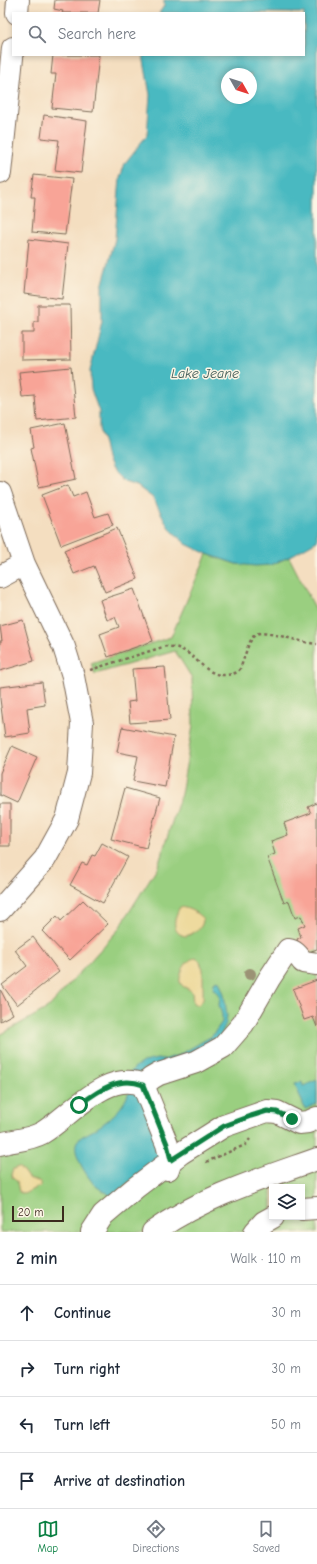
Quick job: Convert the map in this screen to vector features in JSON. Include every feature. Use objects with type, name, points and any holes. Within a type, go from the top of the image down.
[{"type":"street","points":[[17,12],[18,0]]},
{"type":"street","points":[[0,174],[12,56]]},
{"type":"street","points":[[0,492],[24,564],[64,648],[73,676],[82,723],[79,773],[67,819],[45,859],[0,910]]},
{"type":"street","points":[[0,577],[24,564]]},
{"type":"street","points":[[143,1085],[159,1074],[196,1062],[223,1047],[243,1024],[288,950],[293,950],[303,962],[317,964]]},
{"type":"street","points":[[0,1144],[32,1137],[42,1133],[84,1101],[111,1085],[130,1081],[143,1085]]},
{"type":"street","points":[[143,1085],[167,1144],[170,1164]]},
{"type":"street","points":[[92,1232],[103,1215],[135,1188],[224,1126],[267,1111],[277,1112],[300,1123],[308,1122],[317,1118]]},
{"type":"street","points":[[153,1232],[168,1222],[212,1199],[317,1159]]},
{"type":"street","points":[[305,1209],[317,1208]]},
{"type":"street","points":[[255,1232],[264,1222],[269,1219]]},
{"type":"path","points":[[73,676],[166,646],[178,648],[211,672],[219,676],[237,673],[251,641],[256,634],[259,633],[300,642],[317,644]]},
{"type":"green space","points":[[207,554],[236,564],[270,565],[289,557],[317,612],[317,1232],[0,1232],[0,1035],[48,1008],[118,930],[158,866],[181,794],[193,726],[192,678],[175,651],[95,674],[91,663],[171,637]]},
{"type":"sand","points":[[180,907],[193,911],[203,919],[200,928],[186,936],[181,935],[175,929],[176,915]]},
{"type":"sand","points":[[195,958],[199,960],[203,969],[203,1000],[198,1005],[193,1003],[192,992],[180,982],[180,975],[185,965],[190,960]]},
{"type":"sand","points":[[18,1167],[28,1178],[41,1182],[41,1186],[24,1194],[19,1192],[17,1182],[11,1174],[13,1169]]},
{"type":"water","name":"Lake Jeane","points":[[164,0],[317,0],[317,541],[289,557],[270,565],[255,566],[236,564],[207,554],[186,544],[169,528],[153,498],[137,486],[124,482],[112,470],[107,459],[99,429],[99,412],[91,389],[90,371],[102,321],[102,287],[115,239],[120,178],[125,163],[147,135],[150,95],[143,56],[305,56],[305,12],[160,12],[164,6]]},
{"type":"water","points":[[217,980],[219,981],[224,994],[227,1015],[226,1023],[220,1037],[201,1049],[145,1069],[141,1073],[130,1073],[135,1067],[143,1062],[157,1059],[163,1060],[179,1055],[212,1036],[222,1022],[222,1015],[219,1005],[220,996],[217,991],[213,989],[214,983]]},
{"type":"water","points":[[317,1080],[317,1104],[305,1109],[295,1084],[302,1082],[303,1086]]},
{"type":"water","points":[[129,1090],[139,1092],[162,1156],[111,1196],[98,1187],[84,1171],[78,1157],[76,1145],[81,1137],[94,1130],[116,1113],[124,1102]]},
{"type":"building","points":[[55,0],[100,0],[98,12],[62,12],[54,9]]},
{"type":"building","points":[[53,56],[99,56],[93,112],[52,108],[56,74],[51,74]]},
{"type":"building","points":[[44,115],[87,121],[81,173],[55,170],[59,140],[41,138]]},
{"type":"building","points":[[34,175],[72,179],[65,235],[32,232],[35,197],[31,197]]},
{"type":"building","points":[[29,239],[68,244],[62,299],[24,294]]},
{"type":"building","points":[[38,305],[70,305],[71,359],[22,360],[22,333],[34,333],[34,322],[38,322]]},
{"type":"building","points":[[71,367],[76,417],[37,421],[35,396],[22,397],[19,372]]},
{"type":"building","points":[[65,423],[76,479],[39,487],[31,448],[34,447],[31,430]]},
{"type":"building","points":[[68,485],[73,497],[86,492],[95,517],[108,513],[113,525],[61,545],[42,495]]},
{"type":"building","points":[[117,528],[138,579],[105,592],[94,566],[74,574],[64,550]]},
{"type":"building","points":[[134,589],[153,641],[108,657],[100,634],[119,627],[115,617],[107,620],[100,600]]},
{"type":"building","points":[[23,620],[34,661],[0,671],[0,641],[2,641],[0,626]]},
{"type":"building","points":[[165,667],[170,720],[130,723],[128,702],[135,701],[132,669]]},
{"type":"building","points":[[42,682],[45,705],[27,708],[30,733],[5,737],[0,687]]},
{"type":"building","points":[[122,727],[174,737],[165,787],[133,781],[138,756],[117,752]]},
{"type":"building","points":[[12,746],[37,757],[17,803],[0,795],[0,773]]},
{"type":"building","points":[[125,788],[160,798],[146,848],[111,839]]},
{"type":"building","points":[[317,803],[317,949],[303,954],[297,939],[301,937],[298,928],[305,925],[301,916],[295,918],[289,901],[284,903],[267,857],[275,854],[271,841],[288,835],[284,823],[311,813],[308,807]]},
{"type":"building","points":[[0,804],[10,804],[10,846],[0,846]]},
{"type":"building","points":[[102,843],[128,857],[103,903],[70,885],[82,863],[87,865],[92,855],[95,856]]},
{"type":"building","points":[[83,900],[108,924],[70,960],[42,931],[57,916],[61,921]]},
{"type":"building","points":[[33,937],[59,972],[17,1005],[2,985],[27,966],[15,950]]},
{"type":"building","points":[[317,980],[317,1027],[313,1017],[304,1020],[293,989]]},
{"type":"building","points":[[0,989],[13,1014],[0,1021]]},
{"type":"route","points":[[79,1105],[106,1087],[117,1083],[130,1081],[143,1085],[167,1144],[171,1160],[224,1126],[251,1116],[267,1111],[277,1112],[292,1119]]}]
